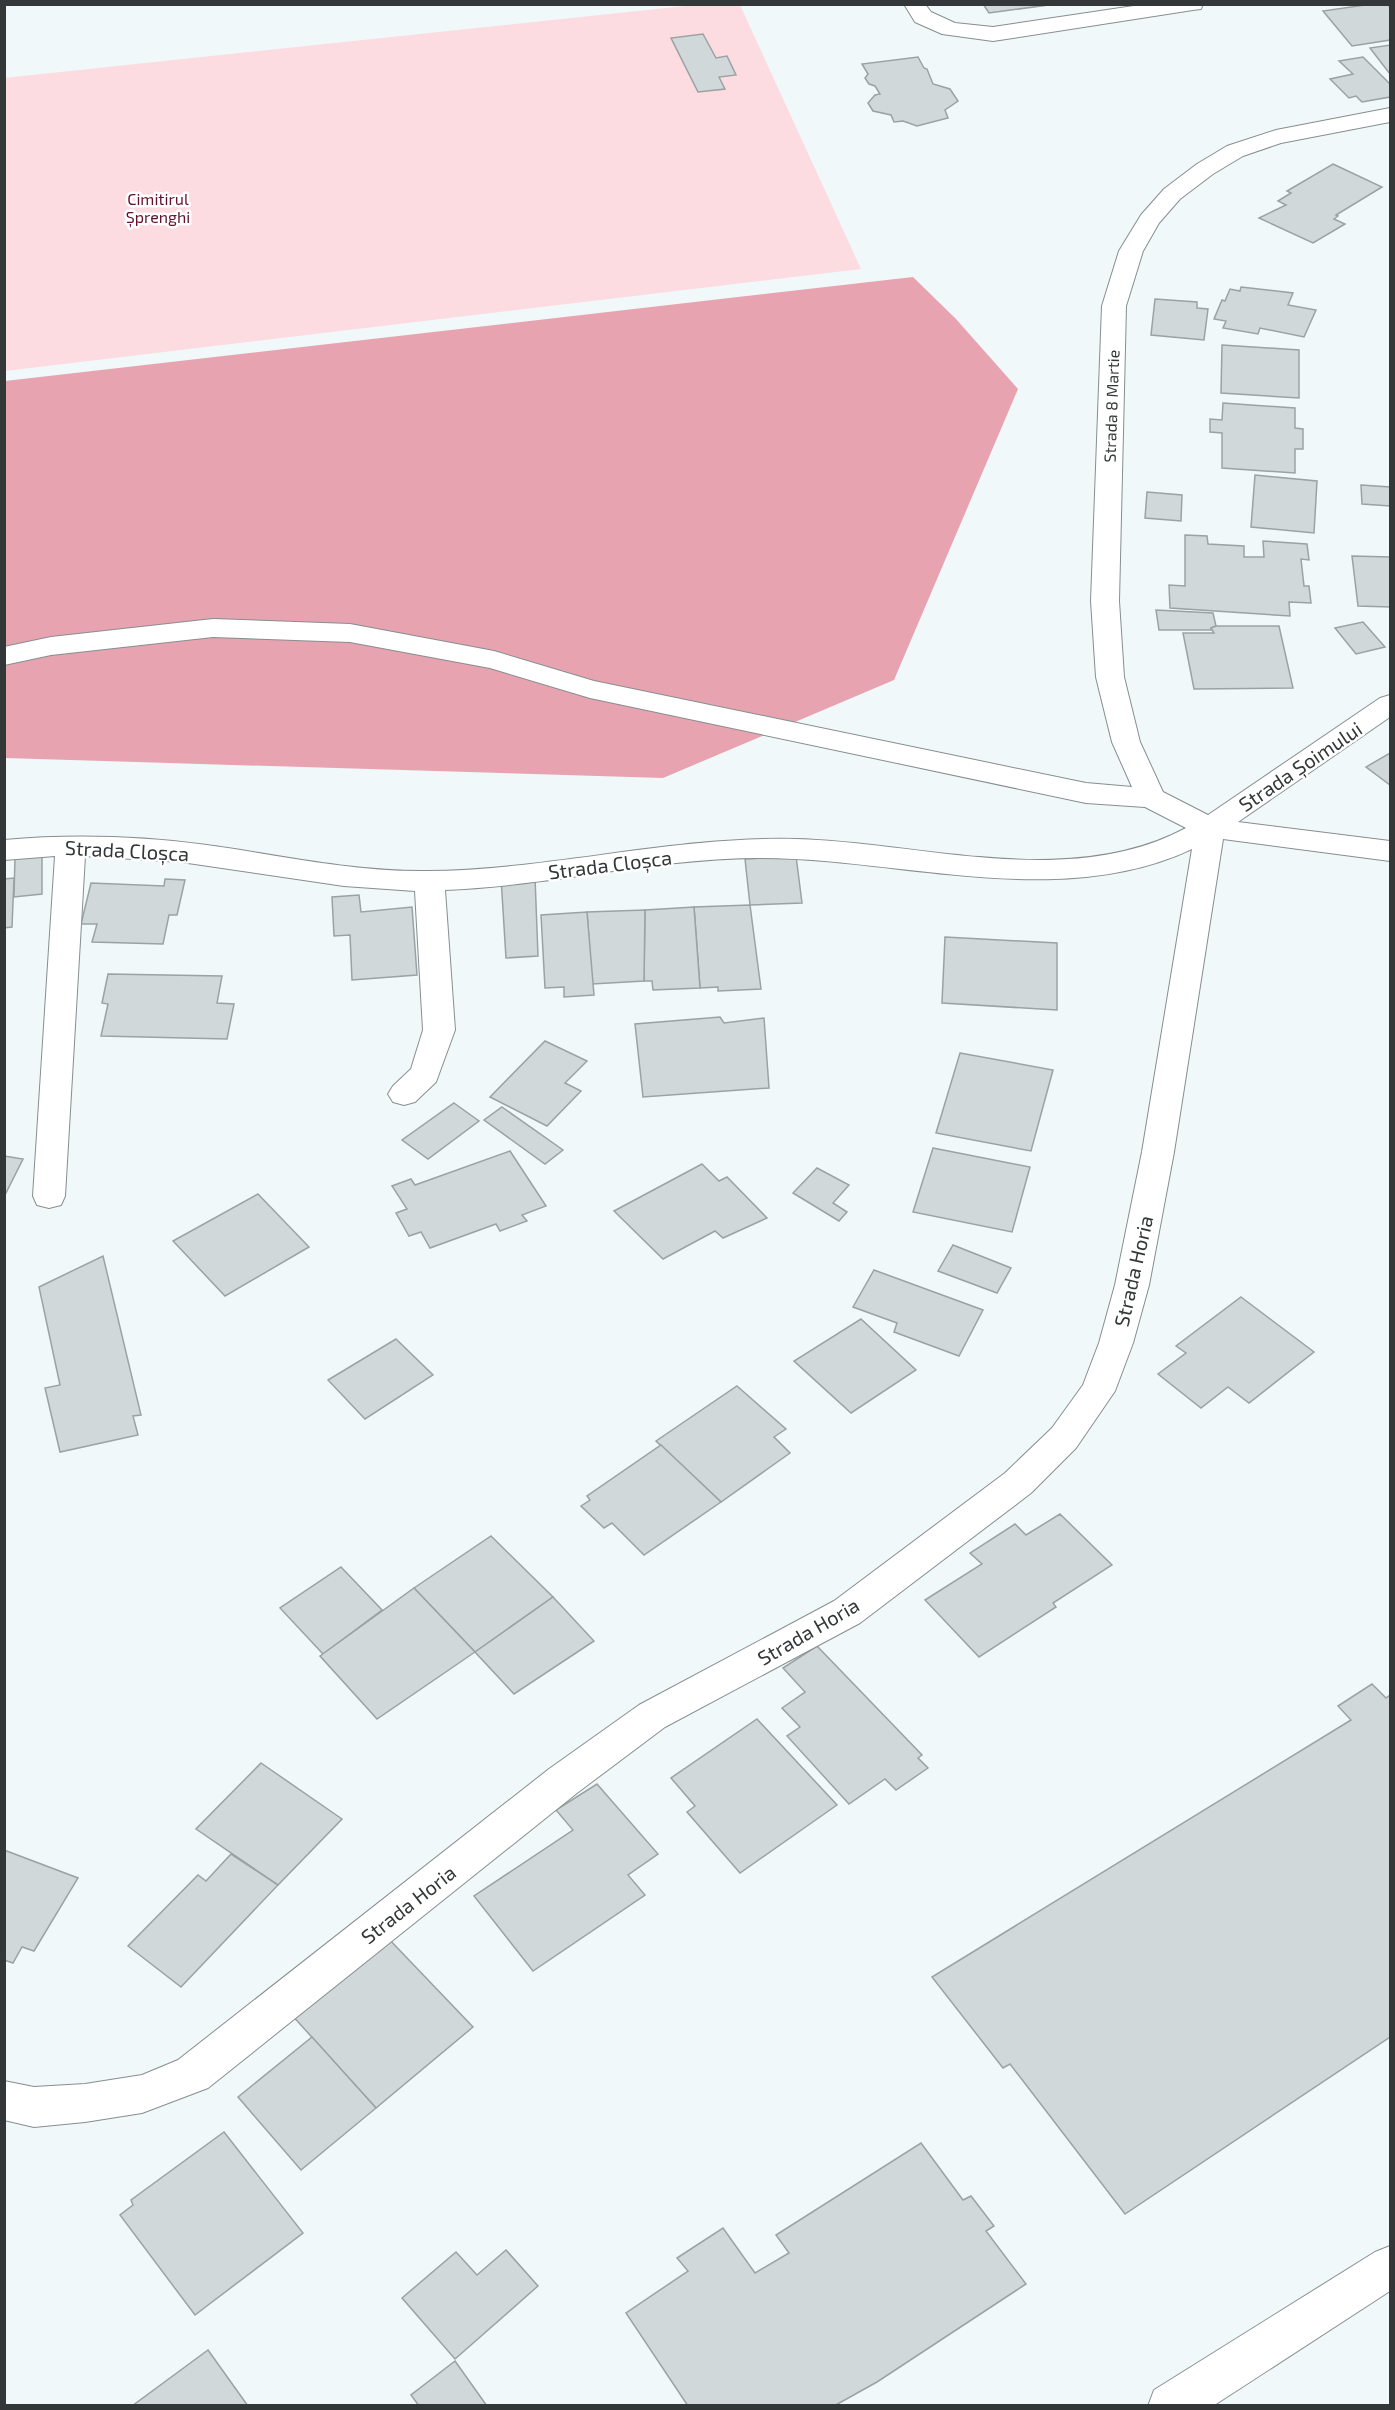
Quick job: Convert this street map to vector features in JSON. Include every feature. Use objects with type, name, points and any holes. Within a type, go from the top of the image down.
[{"type":"street","points":[[918,11],[950,29],[993,34],[1193,4]]},
{"type":"street","name":"Strada 8 Martie","points":[[1151,798],[1126,742],[1110,677],[1106,601],[1114,306],[1131,251],[1149,220],[1172,194],[1205,168],[1235,151],[1276,137],[1390,115]]},
{"type":"street","points":[[4,656],[51,646],[213,628],[350,633],[494,660],[590,689],[1086,794],[1151,798],[1210,828],[1390,851]]},
{"type":"street","name":"Strada Șoimului","points":[[1210,828],[1390,704]]},
{"type":"street","name":"Strada Cloșca","points":[[4,850],[71,845],[149,848],[363,879],[429,882],[479,879],[748,848],[800,849],[1016,867],[1070,867],[1115,863],[1152,854],[1210,828]]},
{"type":"street","name":"Strada Horia","points":[[4,2100],[34,2107],[85,2103],[142,2094],[193,2074],[590,1762],[652,1716],[847,1612],[1018,1483],[1064,1438],[1098,1390],[1116,1343],[1132,1284],[1158,1152],[1210,828]]},
{"type":"street","points":[[49,1196],[71,845]]},
{"type":"street","points":[[404,1094],[425,1074],[439,1030],[429,882]]},
{"type":"street","points":[[1170,2406],[1390,2267]]},
{"type":"green space","name":"Cimitirul Șprenghi","points":[[694,5],[740,5],[861,269],[5,371],[4,78]]},
{"type":"shaded area","points":[[913,277],[956,319],[1018,389],[894,680],[663,778],[5,758],[5,381]]},
{"type":"building","points":[[983,4],[1056,4],[989,13]]},
{"type":"building","points":[[1388,4],[1390,8],[1390,40],[1352,46],[1323,11]]},
{"type":"building","points":[[703,34],[716,58],[727,56],[736,75],[719,77],[725,89],[698,92],[671,38]]},
{"type":"building","points":[[1390,45],[1390,74],[1370,48]]},
{"type":"building","points":[[918,57],[927,69],[933,84],[950,89],[958,101],[945,110],[948,118],[917,126],[903,121],[894,122],[891,115],[873,111],[868,103],[875,95],[880,94],[875,86],[869,84],[865,78],[868,74],[862,64]]},
{"type":"building","points":[[1363,57],[1390,84],[1390,97],[1362,102],[1356,96],[1349,98],[1330,79],[1353,74],[1339,61]]},
{"type":"building","points":[[1333,164],[1382,187],[1336,215],[1338,216],[1334,219],[1345,224],[1313,243],[1259,218],[1286,205],[1278,201],[1291,193],[1287,191]]},
{"type":"building","points":[[1241,287],[1293,293],[1288,305],[1316,310],[1304,337],[1260,328],[1258,334],[1223,328],[1226,321],[1214,319],[1222,300],[1225,301],[1230,289],[1240,291]]},
{"type":"building","points":[[1155,299],[1197,302],[1197,308],[1208,309],[1204,340],[1151,335]]},
{"type":"building","points":[[1222,345],[1299,350],[1299,398],[1221,393]]},
{"type":"building","points":[[1223,403],[1295,408],[1295,428],[1303,429],[1303,449],[1295,449],[1295,473],[1222,468],[1222,433],[1210,432],[1210,419],[1222,420]]},
{"type":"building","points":[[1255,475],[1317,481],[1314,533],[1251,527]]},
{"type":"building","points":[[1361,485],[1390,487],[1390,506],[1362,504]]},
{"type":"building","points":[[1147,492],[1182,495],[1181,521],[1145,518]]},
{"type":"building","points":[[1185,535],[1207,536],[1208,544],[1244,546],[1244,557],[1264,557],[1263,541],[1307,544],[1309,560],[1301,559],[1304,586],[1309,586],[1311,603],[1289,602],[1290,616],[1170,608],[1169,585],[1185,586]]},
{"type":"building","points":[[1352,556],[1390,557],[1390,607],[1358,606]]},
{"type":"building","points":[[1156,610],[1213,613],[1216,626],[1211,628],[1212,630],[1159,630]]},
{"type":"building","points":[[1363,622],[1385,647],[1356,654],[1335,628]]},
{"type":"building","points":[[1216,626],[1279,626],[1293,688],[1194,689],[1183,633],[1214,633],[1211,628]]},
{"type":"building","points":[[1390,753],[1390,785],[1366,767]]},
{"type":"building","points":[[42,856],[42,894],[14,897],[15,857]]},
{"type":"building","points":[[796,856],[802,903],[750,905],[745,859]]},
{"type":"building","points":[[535,877],[538,956],[506,958],[501,878]]},
{"type":"building","points":[[14,878],[12,927],[4,928],[4,879]]},
{"type":"building","points":[[165,879],[185,880],[177,915],[169,915],[163,944],[92,942],[97,924],[81,924],[91,883],[164,886]]},
{"type":"building","points":[[359,895],[361,912],[412,907],[417,975],[352,980],[350,935],[334,936],[332,897]]},
{"type":"building","points":[[750,905],[761,989],[718,991],[718,987],[700,988],[694,907]]},
{"type":"building","points":[[694,907],[700,988],[653,990],[652,981],[644,981],[645,910]]},
{"type":"building","points":[[645,910],[644,981],[592,984],[587,912]]},
{"type":"building","points":[[587,912],[594,995],[564,997],[564,987],[545,988],[541,915]]},
{"type":"building","points":[[945,937],[1057,943],[1057,1010],[942,1003]]},
{"type":"building","points":[[108,974],[222,976],[217,1003],[234,1004],[227,1039],[101,1036],[108,1004],[102,1003]]},
{"type":"building","points":[[720,1017],[724,1023],[764,1018],[769,1088],[643,1097],[635,1024]]},
{"type":"building","points":[[545,1041],[587,1061],[565,1083],[581,1091],[547,1126],[490,1097]]},
{"type":"building","points":[[960,1053],[1053,1070],[1031,1151],[936,1133]]},
{"type":"building","points":[[454,1103],[479,1121],[428,1159],[402,1140]]},
{"type":"building","points":[[502,1107],[563,1150],[545,1164],[484,1120]]},
{"type":"building","points":[[933,1148],[1030,1167],[1012,1232],[913,1212]]},
{"type":"building","points":[[510,1151],[546,1206],[522,1215],[527,1221],[500,1231],[496,1224],[430,1248],[421,1232],[409,1236],[396,1213],[407,1209],[392,1186],[411,1179],[415,1185]]},
{"type":"building","points":[[4,1156],[23,1159],[4,1197]]},
{"type":"building","points":[[702,1164],[719,1181],[727,1177],[767,1218],[723,1238],[715,1231],[663,1259],[614,1211]]},
{"type":"building","points":[[817,1168],[849,1185],[833,1203],[847,1212],[839,1221],[793,1193]]},
{"type":"building","points":[[258,1194],[309,1247],[225,1296],[173,1241]]},
{"type":"building","points":[[953,1245],[1011,1268],[997,1293],[938,1271]]},
{"type":"building","points":[[103,1256],[141,1415],[133,1416],[138,1435],[60,1452],[45,1388],[60,1385],[39,1287]]},
{"type":"building","points":[[874,1270],[983,1310],[959,1356],[894,1332],[897,1323],[853,1307]]},
{"type":"building","points":[[1241,1297],[1314,1352],[1249,1403],[1228,1387],[1201,1408],[1158,1374],[1186,1353],[1176,1346]]},
{"type":"building","points":[[861,1319],[916,1370],[851,1413],[794,1361]]},
{"type":"building","points":[[396,1339],[433,1375],[365,1419],[328,1380]]},
{"type":"building","points":[[737,1386],[786,1429],[774,1437],[790,1453],[721,1502],[656,1441]]},
{"type":"building","points":[[661,1445],[721,1502],[644,1555],[612,1523],[604,1528],[581,1506],[590,1500],[587,1496]]},
{"type":"building","points":[[1060,1514],[1112,1565],[1053,1603],[1056,1607],[979,1657],[925,1600],[982,1564],[970,1553],[1015,1524],[1026,1535]]},
{"type":"building","points":[[491,1536],[553,1597],[475,1652],[414,1588]]},
{"type":"building","points":[[341,1567],[382,1610],[323,1654],[280,1608]]},
{"type":"building","points":[[414,1588],[475,1652],[377,1719],[320,1656]]},
{"type":"building","points":[[553,1597],[594,1641],[514,1694],[475,1652]]},
{"type":"building","points":[[817,1646],[922,1755],[918,1758],[928,1768],[896,1790],[885,1779],[849,1804],[787,1736],[800,1727],[782,1708],[805,1692],[783,1668]]},
{"type":"building","points":[[1372,1684],[1386,1698],[1390,1695],[1390,2037],[1125,2214],[1010,2064],[1003,2068],[932,1977],[1351,1720],[1338,1706]]},
{"type":"building","points":[[757,1719],[837,1805],[740,1873],[687,1812],[695,1806],[671,1778]]},
{"type":"building","points":[[261,1763],[342,1819],[278,1885],[196,1829]]},
{"type":"building","points":[[597,1784],[658,1854],[628,1875],[645,1895],[533,1971],[474,1896],[573,1830],[556,1810]]},
{"type":"building","points":[[4,1850],[78,1878],[34,1951],[22,1947],[13,1963],[4,1960]]},
{"type":"building","points":[[231,1854],[278,1885],[181,1987],[128,1946],[198,1875],[206,1881]]},
{"type":"building","points":[[386,1936],[473,2027],[376,2108],[290,2013]]},
{"type":"building","points":[[312,2037],[376,2108],[301,2170],[238,2097]]},
{"type":"building","points":[[224,2132],[303,2233],[195,2315],[120,2215],[133,2205],[131,2200]]},
{"type":"building","points":[[921,2143],[963,2200],[971,2196],[994,2226],[986,2231],[1026,2284],[877,2382],[834,2406],[688,2406],[626,2313],[688,2271],[677,2258],[723,2228],[755,2273],[789,2253],[776,2235]]},
{"type":"building","points":[[506,2250],[538,2286],[455,2359],[402,2298],[456,2252],[477,2275]]},
{"type":"building","points":[[208,2350],[248,2406],[132,2406]]},
{"type":"building","points":[[455,2361],[487,2406],[419,2406],[411,2395]]}]
